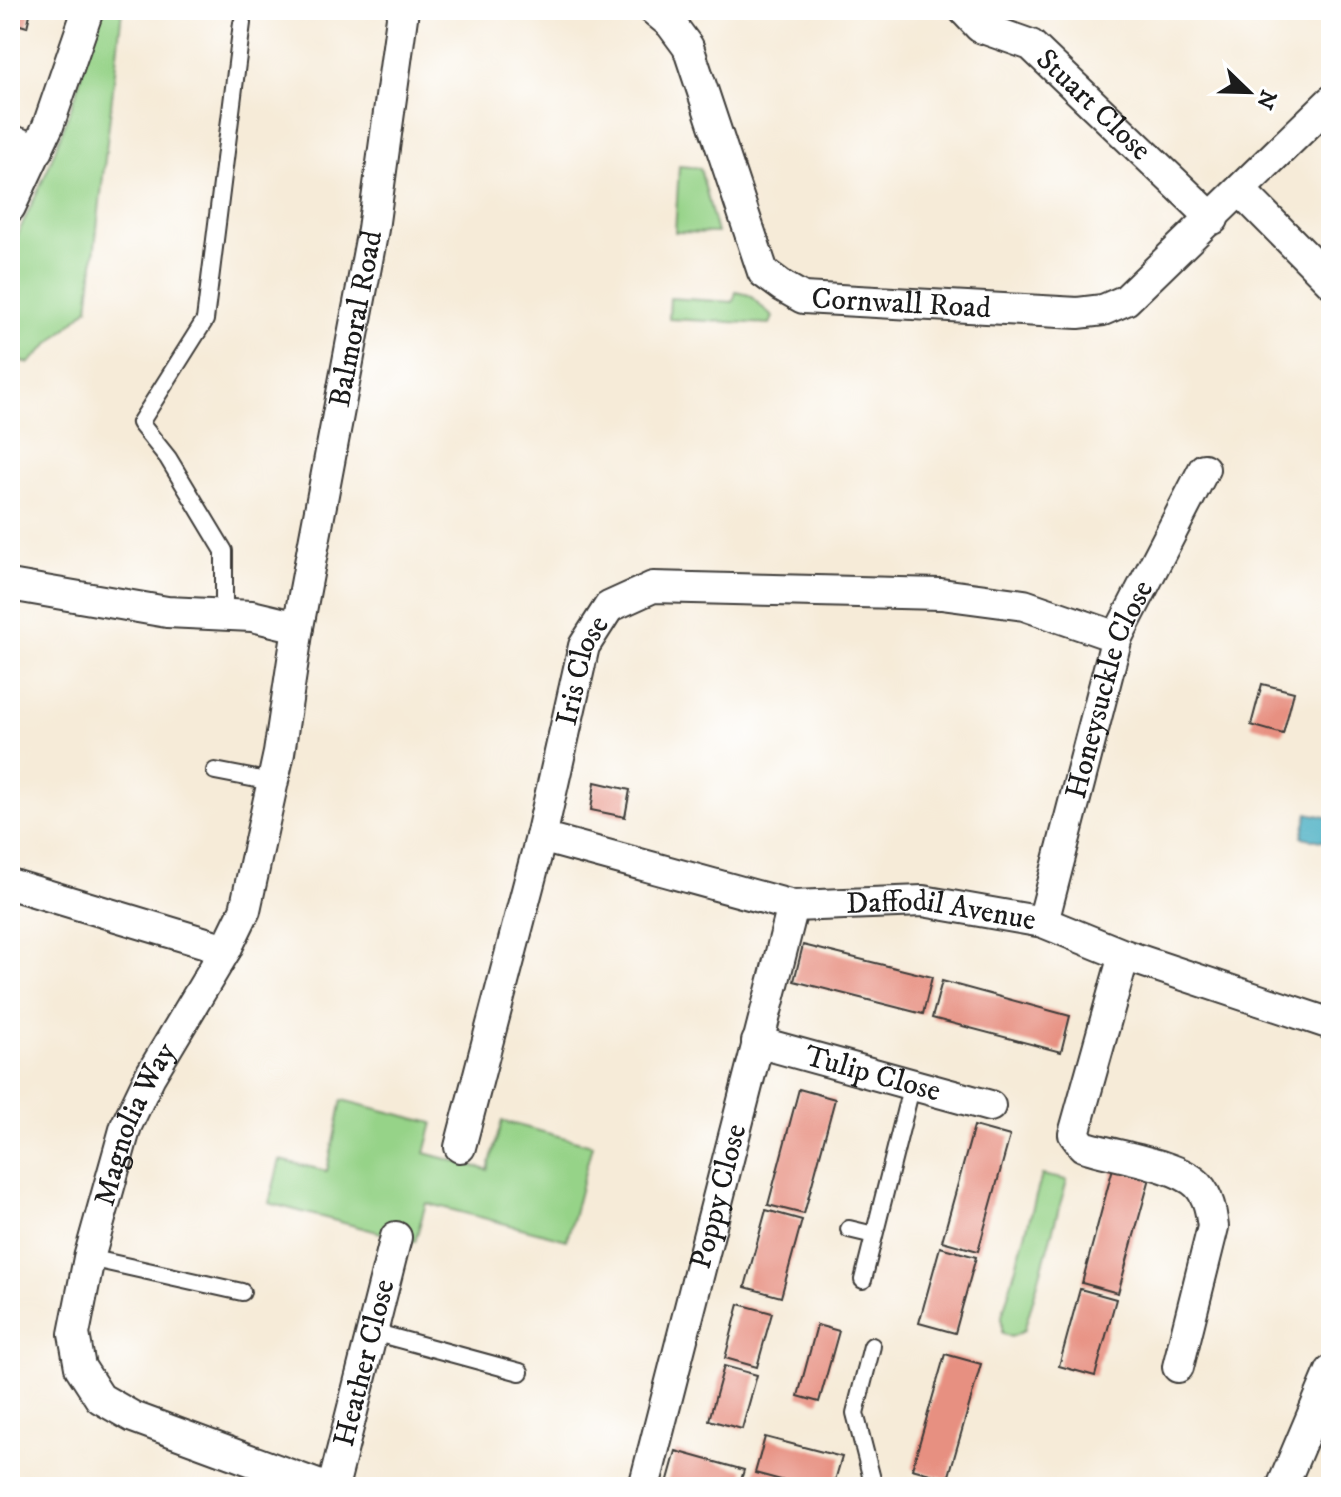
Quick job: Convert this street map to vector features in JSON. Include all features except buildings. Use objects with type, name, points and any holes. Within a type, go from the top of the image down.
[{"type":"street","points":[[10,207],[24,145],[88,10]]},
{"type":"street","name":"Balmoral Road","points":[[298,627],[373,229],[403,10]]},
{"type":"street","name":"Cornwall Road","points":[[654,10],[671,24],[688,47],[763,272],[803,298],[1078,313],[1103,310],[1126,300],[1213,219],[1331,101]]},
{"type":"street","name":"Stuart Close","points":[[964,10],[980,27],[1031,45],[1213,219]]},
{"type":"street","points":[[1241,191],[1331,282]]},
{"type":"street","name":"Honeysuckle Close","points":[[1043,922],[1117,637],[1204,469]]},
{"type":"street","points":[[10,585],[167,612],[252,616],[298,627]]},
{"type":"street","name":"Iris Close","points":[[460,1147],[541,837],[584,646],[609,607],[653,587],[941,594],[1024,605],[1117,637]]},
{"type":"street","name":"Magnolia Way","points":[[298,627],[272,782],[245,910],[226,949],[150,1076],[126,1126],[89,1258],[74,1334],[80,1367],[100,1398],[133,1417],[323,1487]]},
{"type":"street","name":"Daffodil Avenue","points":[[541,837],[793,906],[923,901],[1043,922],[1124,955],[1331,1024]]},
{"type":"street","points":[[10,884],[226,949]]},
{"type":"street","name":"Poppy Close","points":[[644,1487],[793,906]]},
{"type":"street","points":[[1124,955],[1074,1134],[1083,1146],[1179,1173],[1198,1185],[1210,1205],[1213,1227],[1178,1367]]},
{"type":"street","name":"Tulip Close","points":[[757,1042],[990,1106]]},
{"type":"street","name":"Heather Close","points":[[333,1487],[396,1237]]},
{"type":"street","points":[[1282,1487],[1331,1371]]},
{"type":"lane","points":[[224,616],[224,551],[168,458],[140,423],[205,320],[242,23]]},
{"type":"lane","points":[[215,771],[272,782]]},
{"type":"lane","points":[[863,1280],[912,1084]]},
{"type":"lane","points":[[849,1229],[874,1235]]},
{"type":"lane","points":[[89,1258],[242,1292]]},
{"type":"lane","points":[[373,1332],[520,1372]]},
{"type":"lane","points":[[872,1346],[855,1413],[874,1487]]},
{"type":"green space","points":[[99,10],[122,10],[88,308],[29,363],[10,360],[10,251],[47,171],[76,94]]},
{"type":"green space","points":[[679,166],[700,168],[717,233],[675,232]]},
{"type":"green space","points":[[736,292],[749,295],[773,317],[770,324],[669,319],[670,298],[733,302]]},
{"type":"green space","points":[[342,1100],[433,1123],[425,1153],[488,1170],[502,1121],[592,1145],[567,1240],[426,1203],[415,1242],[269,1203],[280,1160],[327,1171]]},
{"type":"green space","points":[[1042,1175],[1067,1180],[1024,1331],[1011,1337],[1002,1333],[1002,1316]]},
{"type":"water","points":[[1308,813],[1331,818],[1331,843],[1302,837]]}]
